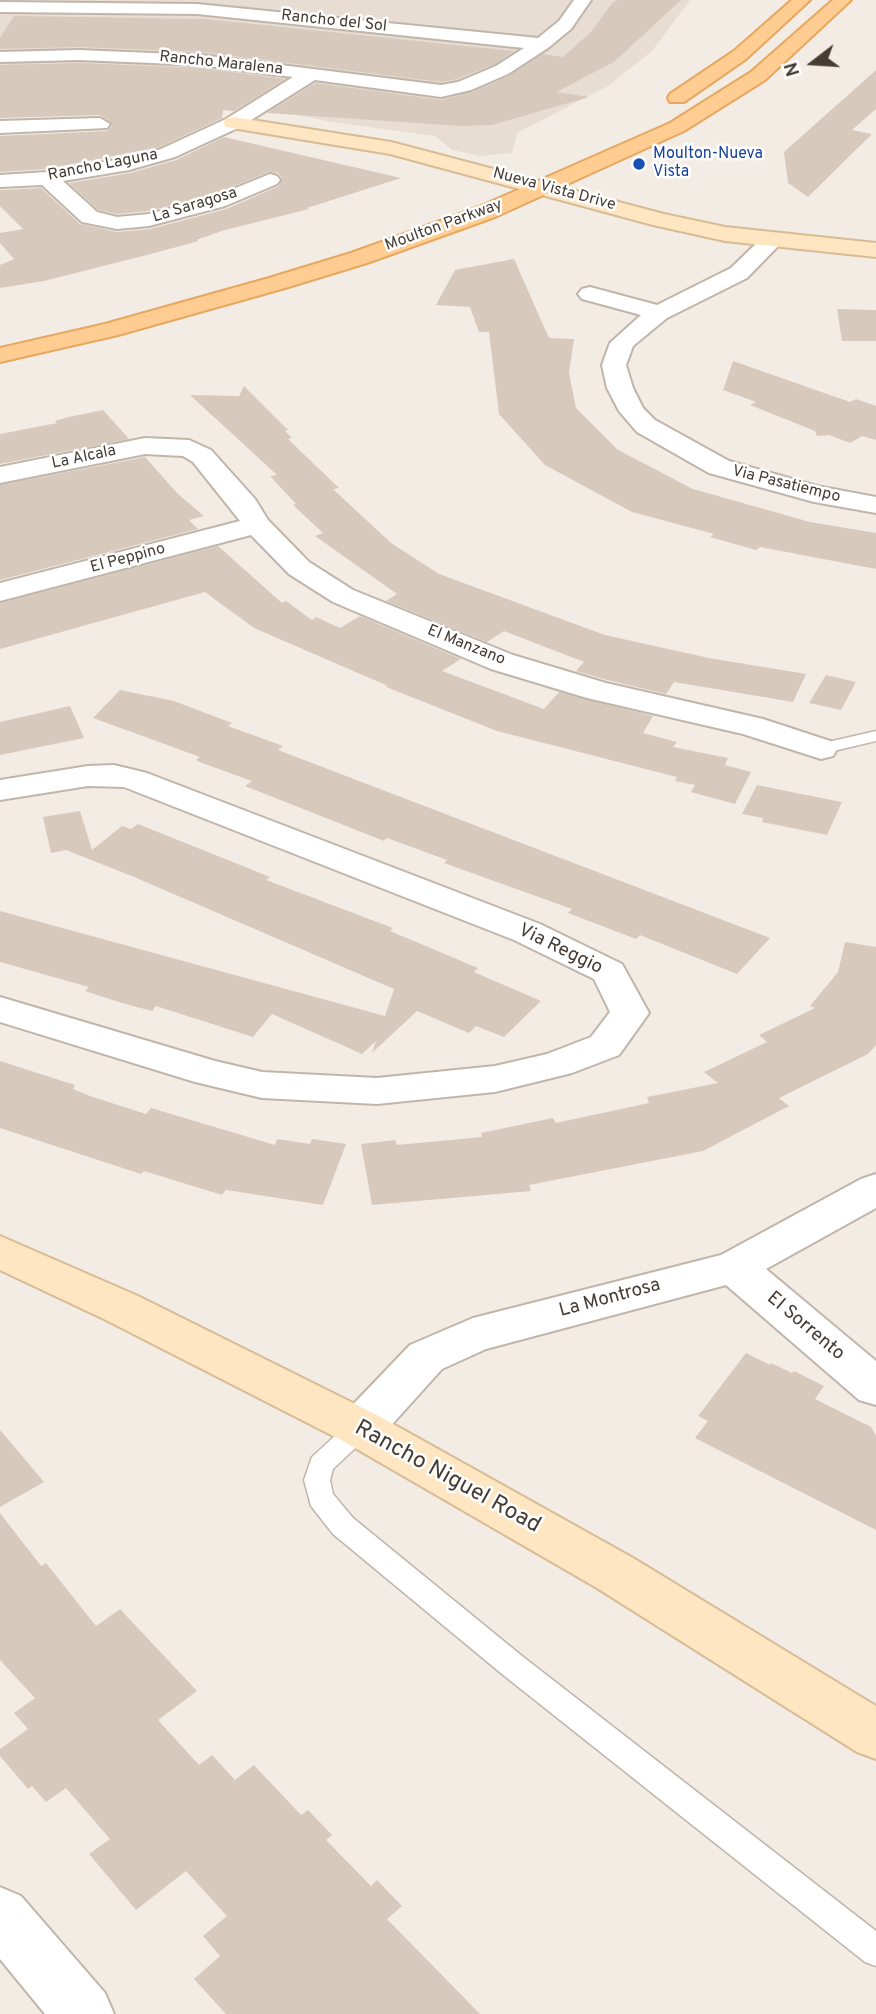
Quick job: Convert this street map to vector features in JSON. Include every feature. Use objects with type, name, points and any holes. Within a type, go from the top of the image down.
[{"type":"main road","points":[[660,107],[689,91],[740,55],[802,0]]},
{"type":"main road","name":"Moulton Parkway","points":[[0,355],[110,330],[277,284],[487,212],[677,127],[758,76],[843,0]]},
{"type":"main road","name":"Moulton Parkway","points":[[472,191],[531,167]]},
{"type":"main road","points":[[213,278],[264,264]]},
{"type":"street","points":[[542,44],[565,24],[583,0]]},
{"type":"street","name":"Rancho del Sol","points":[[0,7],[197,9],[542,44]]},
{"type":"street","name":"Rancho Maralena","points":[[0,57],[139,56],[247,65],[442,91],[464,86],[502,70],[542,44]]},
{"type":"street","name":"Rancho Laguna","points":[[0,181],[47,178],[129,164],[168,153],[233,123],[312,75]]},
{"type":"street","name":"Nueva Vista Drive","points":[[233,123],[391,148],[661,220],[772,241],[876,250]]},
{"type":"street","points":[[0,127],[100,124]]},
{"type":"street","name":"La Saragosa","points":[[47,178],[90,217],[117,223],[149,220],[218,202],[270,180]]},
{"type":"street","name":"Via Pasatiempo","points":[[772,241],[739,273],[659,313],[622,343],[614,365],[620,388],[632,411],[646,426],[719,467],[775,485],[876,505]]},
{"type":"street","points":[[590,294],[659,313]]},
{"type":"street","name":"La Alcala","points":[[0,475],[145,446],[168,445]]},
{"type":"street","name":"El Manzano","points":[[168,445],[189,448],[202,456],[245,505],[257,525],[299,568],[344,596],[502,662],[598,691],[752,726],[821,749]]},
{"type":"street","name":"El Peppino","points":[[0,592],[257,525]]},
{"type":"street","name":"Via Reggio","points":[[0,790],[88,776],[114,775],[135,780],[527,932],[609,972],[630,1013],[605,1046],[558,1064],[495,1079],[377,1091],[248,1082],[209,1073],[0,1009]]},
{"type":"street","name":"La Montrosa","points":[[360,1428],[426,1357],[472,1335],[734,1267],[876,1189]]},
{"type":"street","name":"Rancho Niguel Road","points":[[0,1252],[122,1308],[360,1428],[615,1573],[876,1735]]},
{"type":"street","name":"El Sorrento","points":[[734,1267],[876,1387]]},
{"type":"street","points":[[0,1914],[84,2014]]},
{"type":"lane","points":[[821,749],[876,736]]},
{"type":"lane","points":[[360,1428],[321,1464],[317,1480],[320,1497],[343,1526],[512,1665],[876,1951]]},
{"type":"shaded area","points":[[0,0],[690,0],[652,51],[608,86],[517,133],[512,153],[481,156],[452,150],[435,136],[332,122],[235,103],[0,92]]},
{"type":"building","points":[[681,0],[614,62],[556,92],[589,97],[492,125],[461,126],[267,113],[316,83],[441,100],[472,92],[509,76],[543,54],[563,57],[591,32],[613,2]]},
{"type":"building","points":[[14,16],[205,19],[514,51],[495,64],[457,79],[441,82],[201,52],[79,47],[0,49],[0,38]]},
{"type":"building","points":[[79,63],[201,68],[285,79],[234,111],[223,110],[222,118],[160,147],[47,169],[0,172],[0,136],[107,131],[112,126],[111,122],[100,115],[0,118],[0,65]]},
{"type":"building","points":[[876,70],[876,109],[852,130],[872,134],[808,197],[788,183],[784,152]]},
{"type":"building","points":[[224,137],[401,178],[307,208],[309,209],[196,240],[199,241],[44,281],[0,288],[0,265],[14,259],[0,243],[0,233],[23,229],[0,206],[0,190],[41,188],[80,224],[117,232],[150,229],[226,209],[279,186],[282,178],[278,173],[269,172],[210,196],[149,211],[117,214],[98,210],[69,183],[130,173],[176,160]]},
{"type":"building","points":[[514,259],[549,338],[574,339],[569,373],[576,408],[618,450],[693,489],[810,522],[876,533],[876,569],[760,547],[756,550],[710,537],[714,534],[632,512],[545,465],[499,414],[489,332],[479,332],[470,307],[436,305],[455,270]]},
{"type":"building","points":[[837,309],[876,310],[876,341],[842,341]]},
{"type":"building","points":[[733,361],[850,402],[856,399],[876,406],[876,440],[862,436],[850,443],[829,435],[817,436],[815,431],[750,405],[756,402],[723,390]]},
{"type":"building","points":[[244,386],[288,430],[285,431],[292,438],[288,439],[339,488],[333,489],[391,543],[439,574],[605,635],[709,658],[806,674],[793,702],[674,682],[666,694],[607,680],[576,671],[584,662],[504,631],[487,642],[386,601],[397,594],[315,536],[323,533],[293,505],[296,504],[270,476],[277,475],[190,395],[239,396]]},
{"type":"building","points":[[103,410],[129,439],[0,464],[0,434],[57,423],[55,421]]},
{"type":"building","points":[[145,457],[178,494],[204,516],[189,520],[198,529],[0,580],[0,485]]},
{"type":"building","points":[[218,546],[282,603],[286,601],[312,620],[316,617],[340,628],[360,616],[461,659],[442,671],[544,709],[559,692],[653,716],[643,733],[677,742],[673,747],[728,758],[725,765],[751,772],[735,804],[691,792],[695,785],[675,781],[677,777],[497,731],[386,687],[388,686],[254,628],[205,592],[0,649],[0,603]]},
{"type":"building","points":[[826,675],[856,682],[841,710],[809,703]]},
{"type":"building","points":[[120,690],[174,701],[232,723],[228,726],[283,746],[278,750],[770,938],[737,974],[640,935],[636,939],[568,913],[572,909],[444,863],[447,860],[387,838],[384,841],[245,786],[252,781],[196,760],[200,757],[93,718]]},
{"type":"building","points":[[70,706],[84,738],[0,755],[0,722]]},
{"type":"building","points":[[757,785],[842,802],[827,835],[762,822],[763,818],[742,814]]},
{"type":"building","points":[[80,811],[92,850],[122,826],[131,829],[138,824],[270,877],[266,880],[393,928],[390,931],[478,968],[474,972],[541,1001],[504,1037],[476,1026],[469,1033],[417,1011],[372,1053],[376,1041],[362,1054],[272,1014],[253,1037],[156,1006],[152,1011],[122,1003],[85,991],[89,987],[0,962],[0,911],[385,1016],[394,989],[66,850],[51,853],[43,817]]},
{"type":"building","points":[[845,942],[876,947],[876,1045],[868,1054],[779,1098],[789,1106],[703,1151],[529,1185],[531,1191],[372,1205],[361,1144],[395,1140],[397,1145],[482,1137],[481,1133],[553,1118],[556,1123],[649,1103],[647,1097],[718,1083],[704,1072],[767,1042],[759,1035],[815,1008],[810,1006],[838,972]]},
{"type":"building","points":[[0,1061],[75,1085],[73,1089],[90,1096],[146,1114],[151,1108],[275,1145],[277,1139],[310,1144],[312,1139],[346,1144],[323,1205],[226,1190],[222,1195],[144,1171],[141,1174],[0,1128]]},
{"type":"building","points":[[746,1353],[770,1365],[771,1363],[792,1373],[794,1371],[824,1386],[815,1399],[871,1427],[876,1436],[876,1530],[695,1438],[708,1421],[698,1416]]},
{"type":"building","points":[[0,1430],[44,1482],[0,1507]]},
{"type":"building","points":[[0,1513],[41,1566],[46,1563],[96,1626],[120,1609],[197,1691],[158,1720],[199,1765],[212,1755],[235,1780],[254,1765],[301,1815],[308,1810],[332,1835],[326,1840],[371,1886],[377,1880],[402,1906],[387,1919],[480,2014],[226,2014],[194,1979],[220,1956],[203,1936],[227,1916],[186,1871],[136,1910],[89,1854],[110,1839],[66,1788],[46,1802],[32,1786],[28,1789],[0,1756],[0,1749],[28,1729],[14,1713],[35,1698],[0,1660]]},
{"type":"place","name":"Moulton-Nueva Vista","points":[[639,164]]}]
